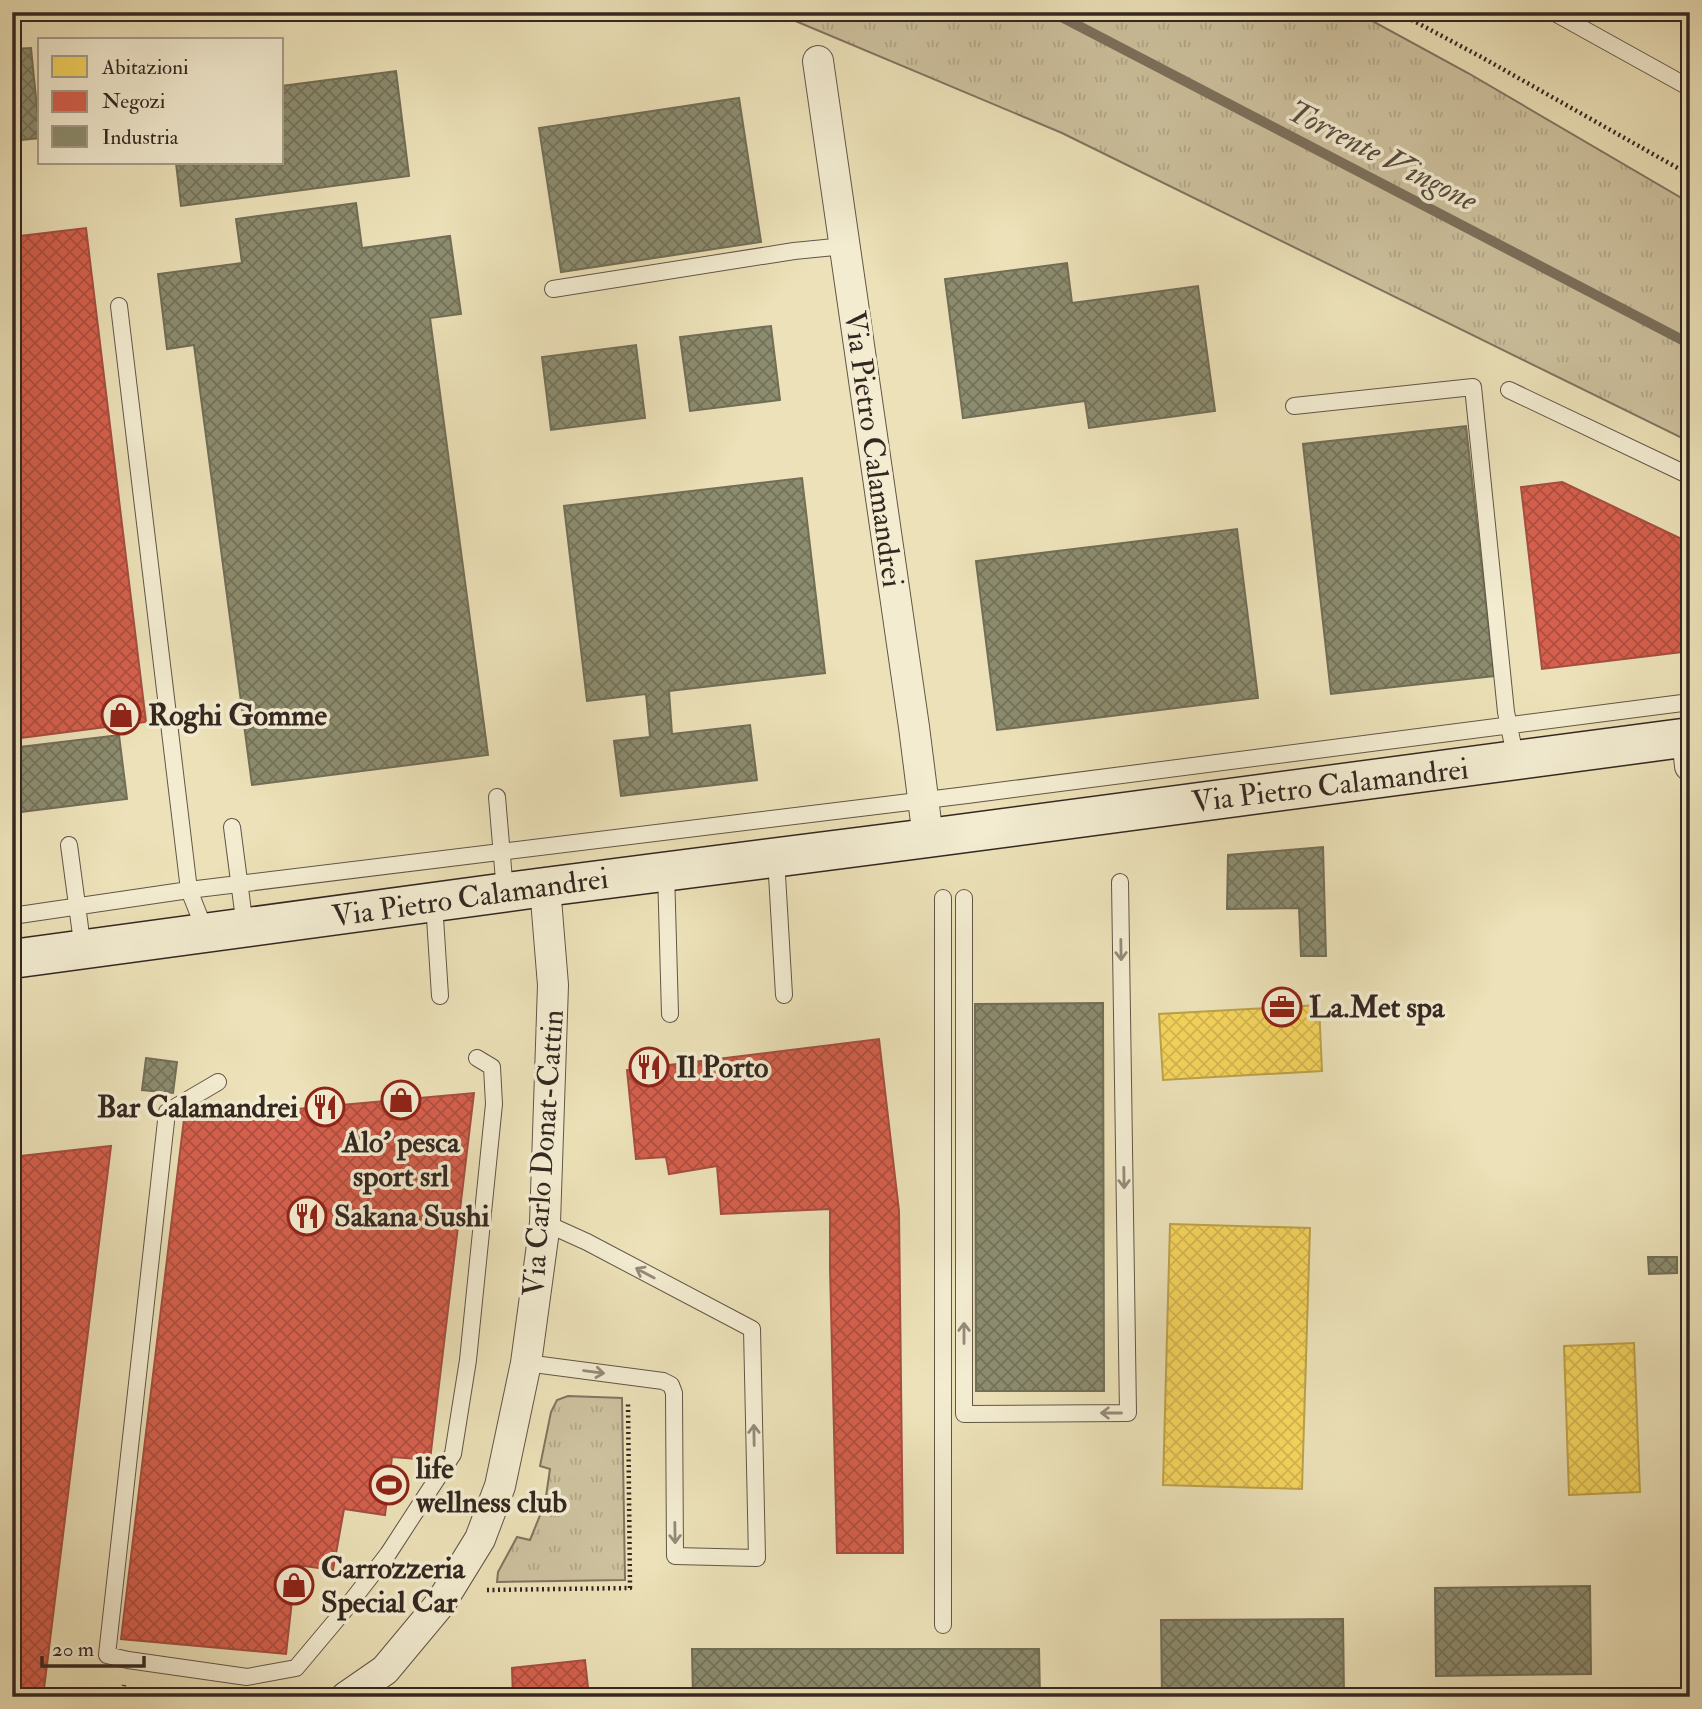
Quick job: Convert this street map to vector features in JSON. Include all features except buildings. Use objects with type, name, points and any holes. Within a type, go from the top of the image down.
[{"type":"main road","name":"Via Pietro Calamandrei","points":[[12,959],[928,838],[1512,743],[1689,735]]},
{"type":"street","name":"Via Pietro Calamandrei","points":[[818,61],[928,838]]},
{"type":"street","name":"Via Carlo Donat-Cattin","points":[[346,1697],[385,1670],[440,1604],[481,1539],[499,1486],[526,1363],[545,1223],[553,985],[545,887]]},
{"type":"lane","points":[[1553,12],[1690,89]]},
{"type":"lane","points":[[553,289],[794,250],[845,246]]},
{"type":"lane","points":[[119,306],[189,890],[206,933]]},
{"type":"lane","points":[[12,916],[189,890],[924,800],[1512,743],[1473,387],[1294,406]]},
{"type":"lane","points":[[1508,390],[1690,476]]},
{"type":"lane","points":[[497,797],[505,892]]},
{"type":"lane","points":[[232,827],[245,928]]},
{"type":"lane","points":[[69,845],[83,950]]},
{"type":"lane","points":[[776,858],[783,995]]},
{"type":"lane","points":[[666,871],[670,1014]]},
{"type":"lane","points":[[964,898],[964,1414],[1128,1413],[1120,882]]},
{"type":"lane","points":[[943,898],[943,1625]]},
{"type":"lane","points":[[434,902],[440,996]]},
{"type":"lane","points":[[218,1082],[167,1112],[107,1655],[247,1677],[296,1668],[388,1555],[453,1454],[468,1360],[494,1104],[492,1067],[477,1058]]},
{"type":"lane","points":[[526,1363],[671,1384],[674,1393],[676,1556],[757,1558],[752,1329],[587,1242],[545,1223]]},
{"type":"path","points":[[1397,12],[1690,175]]},
{"type":"path","points":[[479,1590],[630,1588],[627,1391]]},
{"type":"green space","points":[[774,12],[1356,12],[1468,73],[1690,203],[1690,442],[1062,133]]},
{"type":"green space","points":[[568,1396],[622,1398],[625,1580],[497,1582],[498,1572],[517,1537],[530,1540],[545,1503],[550,1469],[540,1466],[551,1412],[557,1400]]},
{"type":"waterway","name":"Torrente Vingone","points":[[1052,12],[1690,344]]},
{"type":"place","name":"Roghi Gomme","points":[[121,715]]},
{"type":"place","name":"La.Met spa","points":[[1282,1007]]},
{"type":"place","name":"Il Porto","points":[[649,1067]]},
{"type":"place","name":"Alo' pesca sport srl","points":[[401,1100]]},
{"type":"place","name":"Bar Calamandrei","points":[[325,1107]]},
{"type":"place","name":"Sakana Sushi","points":[[307,1216]]},
{"type":"place","name":"life wellness club","points":[[389,1485]]},
{"type":"place","name":"Carrozzeria Special Car","points":[[294,1585]]}]
